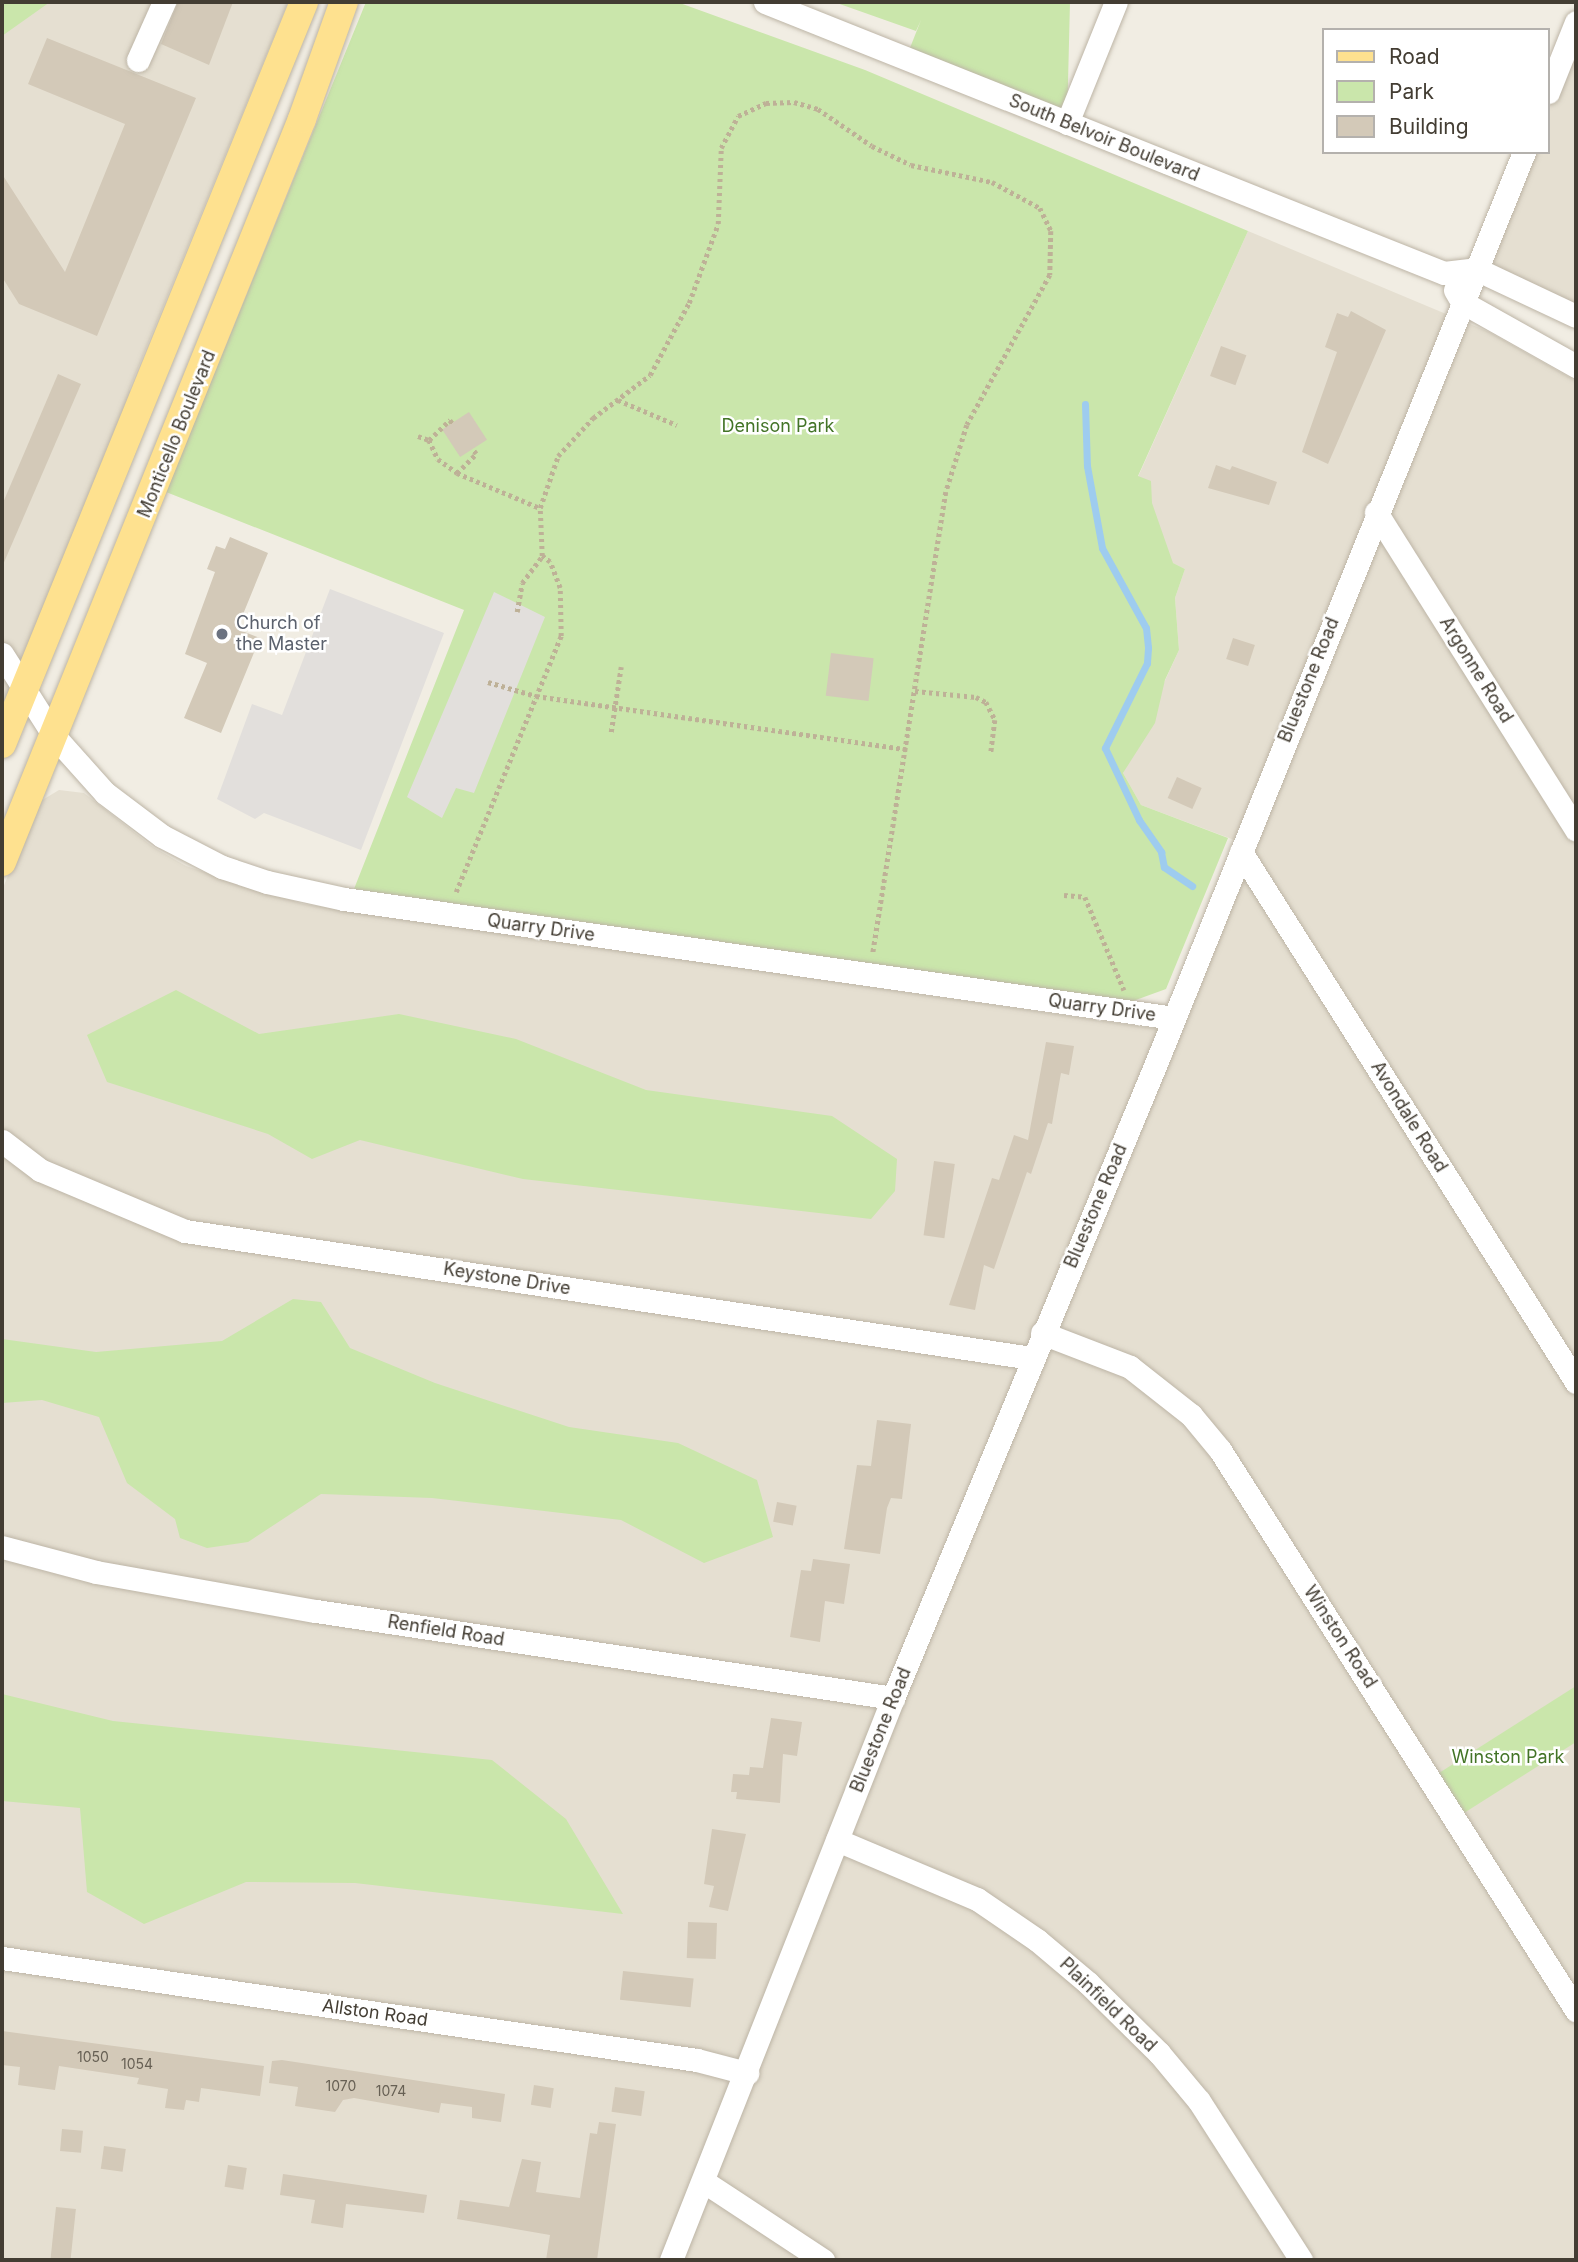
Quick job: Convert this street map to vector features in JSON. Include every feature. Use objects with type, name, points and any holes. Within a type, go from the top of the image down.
[{"type":"main road","points":[[2,744],[304,2]]},
{"type":"main road","name":"Monticello Boulevard","points":[[2,862],[302,119],[344,2]]},
{"type":"street","points":[[138,60],[164,2]]},
{"type":"street","name":"South Belvoir Boulevard","points":[[765,2],[1444,273],[1476,269]]},
{"type":"street","points":[[1067,123],[1116,2]]},
{"type":"street","points":[[1550,87],[1576,22]]},
{"type":"street","name":"Bluestone Road","points":[[671,2260],[893,1698],[1174,1018],[1376,512],[1523,154]]},
{"type":"street","points":[[1476,269],[1576,316]]},
{"type":"street","points":[[1444,273],[1462,302],[1576,366]]},
{"type":"street","name":"Argonne Road","points":[[1376,512],[1576,829]]},
{"type":"street","name":"Quarry Drive","points":[[2,654],[54,736],[85,775],[142,823],[222,867],[267,882],[344,899],[1174,1018]]},
{"type":"street","name":"Avondale Road","points":[[1241,852],[1576,1382]]},
{"type":"street","name":"Keystone Drive","points":[[2,1141],[40,1170],[185,1231],[1032,1358]]},
{"type":"street","name":"Winston Road","points":[[1042,1333],[1130,1367],[1191,1415],[1220,1450],[1576,2010]]},
{"type":"street","name":"Renfield Road","points":[[2,1547],[96,1572],[316,1611],[893,1698]]},
{"type":"street","name":"Plainfield Road","points":[[837,1840],[988,1906],[1037,1940],[1106,1999],[1199,2101],[1301,2260]]},
{"type":"street","name":"Allston Road","points":[[2,1958],[683,2057],[747,2073]]},
{"type":"street","points":[[703,2181],[823,2260]]},
{"type":"path","points":[[517,612],[522,583],[542,556],[540,508],[558,456],[593,418],[650,375],[689,303],[718,224],[725,133],[738,116],[755,106],[780,101],[818,109],[872,146],[911,165],[992,182],[1040,208],[1051,231],[1050,275],[987,385],[956,456],[936,538],[915,691],[873,953]]},
{"type":"path","points":[[617,399],[677,425]]},
{"type":"path","points":[[429,440],[450,420],[453,424]]},
{"type":"path","points":[[418,436],[429,440],[438,459],[457,473],[540,508]]},
{"type":"path","points":[[457,473],[476,454],[473,450]]},
{"type":"path","points":[[456,892],[564,623],[560,588],[550,562],[542,556]]},
{"type":"path","points":[[611,732],[621,667]]},
{"type":"path","points":[[488,682],[536,696],[906,749]]},
{"type":"path","points":[[915,691],[976,697],[986,702],[995,720],[991,752]]},
{"type":"path","points":[[1064,895],[1085,897],[1124,990]]},
{"type":"shaded area","points":[[2,2],[288,2],[129,390],[141,397],[2,744]]},
{"type":"shaded area","points":[[1576,22],[1576,316],[1476,269],[1522,154],[1550,154],[1550,86]]},
{"type":"shaded area","points":[[1248,231],[1489,332],[1576,381],[1576,2260],[2,2260],[2,890],[39,802],[59,790],[84,793],[153,847],[186,866],[303,904],[1179,1032],[1253,847],[1141,805],[1123,773],[1179,650],[1175,598],[1185,569],[1154,554],[1138,477]]},
{"type":"shaded area","points":[[330,589],[444,633],[361,850],[264,813],[255,819],[217,799],[252,704],[282,715]]},
{"type":"shaded area","points":[[494,592],[545,617],[474,793],[456,788],[442,818],[407,797]]},
{"type":"green space","points":[[2,2],[50,2],[2,36]]},
{"type":"green space","name":"Denison Park","points":[[366,2],[677,2],[865,70],[1248,231],[1138,476],[1151,481],[1152,503],[1173,563],[1185,569],[1175,598],[1179,650],[1165,680],[1155,723],[1123,773],[1141,805],[1228,838],[1166,989],[1133,1001],[354,889],[464,610],[166,492]]},
{"type":"green space","points":[[834,2],[1070,2],[1067,123],[906,58],[921,20],[916,31]]},
{"type":"green space","points":[[176,990],[259,1034],[399,1014],[516,1039],[646,1090],[832,1116],[897,1159],[895,1191],[871,1219],[523,1179],[360,1140],[312,1159],[268,1134],[107,1082],[87,1035]]},
{"type":"green space","points":[[293,1299],[321,1302],[350,1348],[435,1383],[569,1427],[678,1443],[757,1480],[773,1537],[704,1563],[621,1520],[432,1498],[321,1494],[248,1542],[207,1548],[180,1538],[175,1519],[127,1483],[99,1417],[42,1400],[2,1403],[2,1339],[96,1352],[222,1341]]},
{"type":"green space","name":"Winston Park","points":[[1576,1686],[1576,1742],[1464,1813],[1439,1773]]},
{"type":"green space","points":[[2,1694],[113,1721],[492,1760],[566,1819],[623,1914],[355,1883],[246,1882],[144,1924],[87,1892],[80,1808],[2,1801]]},
{"type":"building","points":[[178,2],[233,2],[209,65],[161,44]]},
{"type":"building","points":[[47,38],[196,98],[97,336],[19,304],[2,277],[2,174],[65,272],[125,124],[28,84]]},
{"type":"building","points":[[1351,311],[1386,330],[1328,464],[1302,452],[1337,352],[1325,347],[1337,313],[1348,317]]},
{"type":"building","points":[[1221,346],[1246,355],[1235,385],[1210,376]]},
{"type":"building","points":[[58,374],[81,384],[2,567],[2,505]]},
{"type":"building","points":[[469,412],[487,440],[460,457],[442,429]]},
{"type":"building","points":[[1216,465],[1230,470],[1232,466],[1277,482],[1269,505],[1208,488]]},
{"type":"building","name":"Church of the Master","points":[[230,537],[268,553],[237,629],[260,638],[221,733],[184,718],[207,663],[185,654],[215,572],[207,569],[216,546],[225,549]]},
{"type":"building","points":[[1233,638],[1255,645],[1248,666],[1226,659]]},
{"type":"building","points":[[831,653],[874,658],[868,701],[826,696]]},
{"type":"building","points":[[1177,777],[1202,788],[1192,809],[1168,798]]},
{"type":"building","points":[[1046,1042],[1074,1046],[1069,1075],[1061,1073],[1052,1124],[1048,1123],[1031,1174],[1027,1172],[994,1269],[984,1265],[975,1310],[949,1305],[992,1178],[999,1180],[1014,1135],[1028,1140]]},
{"type":"building","points":[[934,1161],[955,1164],[944,1238],[924,1235]]},
{"type":"building","points":[[877,1420],[911,1424],[902,1499],[891,1498],[887,1508],[880,1554],[844,1549],[857,1465],[871,1466]]},
{"type":"building","points":[[777,1502],[797,1506],[793,1525],[773,1522]]},
{"type":"building","points":[[813,1559],[850,1564],[844,1604],[825,1601],[820,1642],[790,1637],[801,1570],[811,1571]]},
{"type":"building","points":[[771,1718],[802,1722],[797,1756],[783,1754],[780,1803],[736,1799],[737,1792],[731,1792],[733,1774],[749,1775],[750,1767],[763,1768]]},
{"type":"building","points":[[712,1829],[746,1834],[728,1911],[709,1907],[714,1886],[704,1884]]},
{"type":"building","points":[[688,1922],[717,1923],[716,1959],[687,1958]]},
{"type":"building","points":[[623,1971],[694,1978],[691,2007],[620,2000]]},
{"type":"building","points":[[2,2031],[264,2066],[260,2096],[201,2088],[199,2102],[186,2100],[184,2110],[165,2108],[168,2089],[137,2084],[139,2078],[59,2066],[55,2090],[18,2085],[20,2067],[2,2065]]},
{"type":"building","points":[[282,2060],[505,2094],[501,2122],[472,2118],[472,2107],[441,2103],[439,2113],[354,2098],[343,2100],[335,2112],[295,2106],[298,2087],[269,2083],[272,2061]]},
{"type":"building","points":[[534,2085],[554,2088],[551,2108],[531,2105]]},
{"type":"building","points":[[615,2087],[645,2091],[641,2116],[612,2112]]},
{"type":"building","points":[[599,2122],[616,2124],[597,2260],[546,2260],[550,2235],[457,2219],[460,2200],[509,2207],[522,2159],[541,2162],[536,2192],[580,2198],[590,2133],[597,2134]]},
{"type":"building","points":[[62,2129],[83,2131],[81,2153],[60,2151]]},
{"type":"building","points":[[104,2146],[126,2149],[123,2172],[101,2169]]},
{"type":"building","points":[[228,2165],[247,2168],[243,2190],[225,2187]]},
{"type":"building","points":[[283,2174],[427,2195],[424,2213],[346,2204],[343,2228],[311,2223],[315,2200],[280,2195]]},
{"type":"building","points":[[56,2207],[76,2209],[71,2260],[50,2260]]},
{"type":"waterway","points":[[1085,404],[1087,466],[1102,548],[1146,628],[1148,648],[1147,663],[1105,748],[1139,820],[1161,852],[1164,867],[1192,886]]},
{"type":"place","name":"Church of the Master","points":[[222,634]]}]
